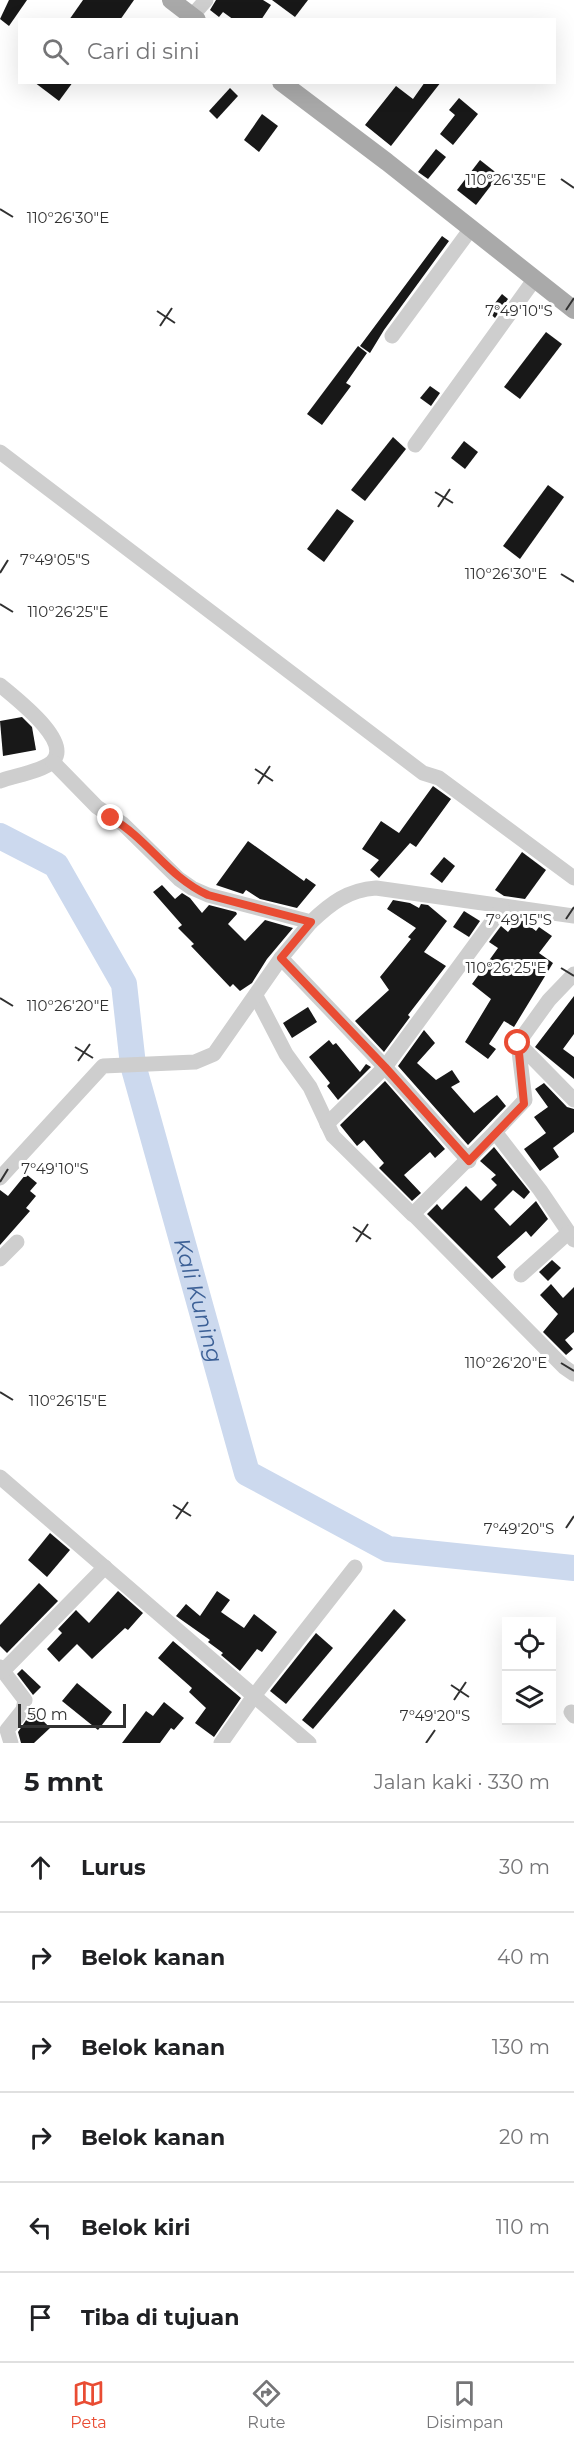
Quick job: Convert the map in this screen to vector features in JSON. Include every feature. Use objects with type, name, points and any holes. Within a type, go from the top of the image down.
[{"type":"main road","points":[[171,0],[195,18]]},
{"type":"main road","points":[[284,84],[387,162],[470,230],[574,310]]},
{"type":"street","points":[[195,18],[206,0]]},
{"type":"street","points":[[392,336],[470,230]]},
{"type":"street","points":[[415,446],[534,280]]},
{"type":"street","points":[[0,452],[423,773],[439,778],[574,878]]},
{"type":"street","points":[[0,685],[47,727],[56,745],[57,754],[53,762],[0,781]]},
{"type":"street","points":[[53,762],[97,807],[123,824],[179,879],[192,888],[208,895],[311,922]]},
{"type":"street","points":[[0,1178],[103,1066],[195,1062],[214,1054],[281,958],[311,922],[342,897],[363,889],[376,888],[502,908],[574,916]]},
{"type":"street","points":[[327,1124],[385,1067],[502,908]]},
{"type":"street","points":[[281,958],[385,1067],[469,1161]]},
{"type":"street","points":[[413,1215],[469,1161],[525,1100],[518,1043],[549,999],[574,974]]},
{"type":"street","points":[[256,996],[286,1054],[310,1087],[333,1136],[571,1366]]},
{"type":"street","points":[[518,1043],[574,1100]]},
{"type":"street","points":[[495,1132],[540,1190],[571,1237],[521,1275]]},
{"type":"street","points":[[0,1259],[17,1242]]},
{"type":"street","points":[[0,1477],[309,1743]]},
{"type":"street","points":[[11,1743],[7,1730],[23,1710],[25,1700],[1,1669],[105,1567]]},
{"type":"street","points":[[221,1743],[254,1696],[355,1567]]},
{"type":"building","points":[[9,0],[27,0],[9,26],[0,19]]},
{"type":"building","points":[[83,0],[134,0],[121,18],[70,18]]},
{"type":"building","points":[[216,0],[263,0],[271,5],[262,18],[231,18],[223,12],[219,17],[210,10]]},
{"type":"building","points":[[272,0],[308,0],[295,17]]},
{"type":"building","points":[[37,84],[72,84],[59,101]]},
{"type":"building","points":[[424,84],[439,84],[391,146],[365,125],[396,86],[413,99]]},
{"type":"building","points":[[230,88],[238,96],[217,119],[209,111]]},
{"type":"building","points":[[459,98],[478,114],[453,145],[440,134],[455,115],[449,110]]},
{"type":"building","points":[[262,114],[278,126],[259,152],[244,140]]},
{"type":"building","points":[[436,149],[446,157],[428,179],[418,172]]},
{"type":"building","points":[[480,160],[499,175],[476,205],[457,190]]},
{"type":"building","points":[[442,236],[449,241],[384,330],[370,353],[360,346]]},
{"type":"building","points":[[502,294],[508,299],[495,318],[488,312]]},
{"type":"building","points":[[546,332],[562,344],[520,399],[504,387]]},
{"type":"building","points":[[358,346],[367,353],[346,383],[351,386],[322,425],[307,414]]},
{"type":"building","points":[[430,386],[440,393],[431,406],[420,398]]},
{"type":"building","points":[[393,437],[406,449],[365,501],[351,490]]},
{"type":"building","points":[[464,441],[478,452],[465,469],[451,458]]},
{"type":"building","points":[[548,485],[564,497],[520,559],[503,546]]},
{"type":"building","points":[[337,509],[354,521],[324,562],[307,549]]},
{"type":"building","points":[[22,717],[32,727],[36,750],[3,756],[0,721]]},
{"type":"building","points":[[433,786],[451,799],[416,847],[410,843],[379,878],[370,870],[379,860],[362,849],[381,821],[399,833]]},
{"type":"building","points":[[248,841],[304,881],[306,878],[316,885],[297,908],[260,899],[246,890],[243,894],[216,885]]},
{"type":"building","points":[[522,852],[546,870],[525,899],[504,896],[495,890]]},
{"type":"building","points":[[444,857],[455,866],[442,883],[430,874]]},
{"type":"building","points":[[162,885],[175,899],[182,893],[190,898],[202,913],[209,905],[236,912],[237,914],[228,924],[245,941],[265,920],[293,928],[267,959],[252,983],[240,991],[233,984],[230,987],[191,946],[194,944],[178,928],[182,925],[153,892]]},
{"type":"building","points":[[393,900],[410,903],[419,908],[421,904],[428,905],[447,921],[424,952],[446,966],[408,1015],[410,1017],[384,1052],[355,1021],[389,990],[380,977],[411,939],[408,937],[416,928],[387,909]]},
{"type":"building","points":[[464,911],[480,921],[469,937],[453,927]]},
{"type":"building","points":[[519,918],[536,931],[539,927],[552,936],[539,953],[553,963],[514,1027],[504,1021],[489,1044],[496,1049],[488,1059],[465,1042],[491,999],[472,984],[498,948],[489,942],[501,926],[508,932]]},
{"type":"building","points":[[574,996],[574,1034],[563,1049],[574,1057],[574,1079],[535,1047]]},
{"type":"building","points":[[308,1007],[317,1022],[292,1038],[283,1023]]},
{"type":"building","points":[[424,1030],[435,1043],[417,1063],[436,1080],[452,1070],[460,1082],[451,1087],[474,1113],[497,1095],[506,1106],[468,1145],[398,1066]]},
{"type":"building","points":[[329,1040],[333,1045],[336,1043],[360,1072],[366,1064],[371,1067],[338,1100],[327,1086],[330,1083],[309,1057]]},
{"type":"building","points":[[385,1081],[445,1149],[435,1158],[430,1152],[404,1175],[421,1193],[412,1201],[379,1168],[384,1163],[364,1140],[357,1146],[340,1125]]},
{"type":"building","points":[[544,1083],[567,1107],[574,1109],[574,1132],[553,1148],[559,1157],[540,1171],[524,1149],[546,1133],[534,1117],[548,1107],[535,1089]]},
{"type":"building","points":[[494,1147],[530,1192],[524,1199],[513,1190],[494,1209],[510,1226],[536,1201],[548,1219],[531,1237],[526,1231],[497,1257],[506,1267],[492,1279],[427,1214],[437,1204],[442,1210],[466,1186],[481,1201],[497,1185],[491,1179],[496,1175],[480,1161]]},
{"type":"building","points":[[26,1174],[37,1183],[30,1191],[36,1196],[26,1208],[30,1211],[0,1245],[0,1190],[8,1196]]},
{"type":"building","points":[[552,1260],[561,1268],[548,1281],[539,1272]]},
{"type":"building","points":[[551,1284],[563,1298],[574,1287],[574,1332],[565,1340],[573,1349],[566,1355],[543,1332],[558,1314],[540,1295]]},
{"type":"building","points":[[50,1533],[70,1550],[47,1577],[28,1560]]},
{"type":"building","points":[[39,1583],[58,1601],[7,1653],[0,1646],[0,1625]]},
{"type":"building","points":[[118,1591],[143,1613],[128,1630],[125,1628],[92,1659],[77,1644],[59,1662],[47,1649],[62,1633],[58,1629],[76,1610],[89,1623]]},
{"type":"building","points":[[217,1591],[230,1600],[221,1612],[244,1628],[254,1614],[277,1632],[262,1652],[257,1649],[240,1671],[221,1655],[223,1653],[208,1642],[210,1640],[176,1616],[186,1604],[200,1616]]},
{"type":"building","points":[[394,1609],[406,1620],[313,1729],[302,1720]]},
{"type":"building","points":[[316,1633],[333,1648],[286,1704],[270,1691]]},
{"type":"building","points":[[173,1641],[241,1698],[214,1737],[195,1723],[206,1708],[189,1692],[192,1688],[158,1658]]},
{"type":"building","points":[[22,1669],[41,1687],[33,1695],[17,1674]]},
{"type":"building","points":[[77,1683],[112,1712],[98,1730],[62,1701]]},
{"type":"building","points":[[164,1702],[184,1718],[174,1730],[171,1728],[160,1743],[122,1743],[146,1711],[153,1716]]},
{"type":"building","points":[[33,1710],[50,1728],[34,1743],[21,1743],[18,1732]]},
{"type":"waterway","name":"Kali Kuning","points":[[0,836],[56,865],[124,984],[133,1065],[247,1473],[388,1549],[574,1568]]},
{"type":"route","points":[[111,818],[123,824],[179,879],[192,888],[208,895],[311,922],[281,958],[385,1067],[469,1161],[524,1104],[518,1043]]}]
